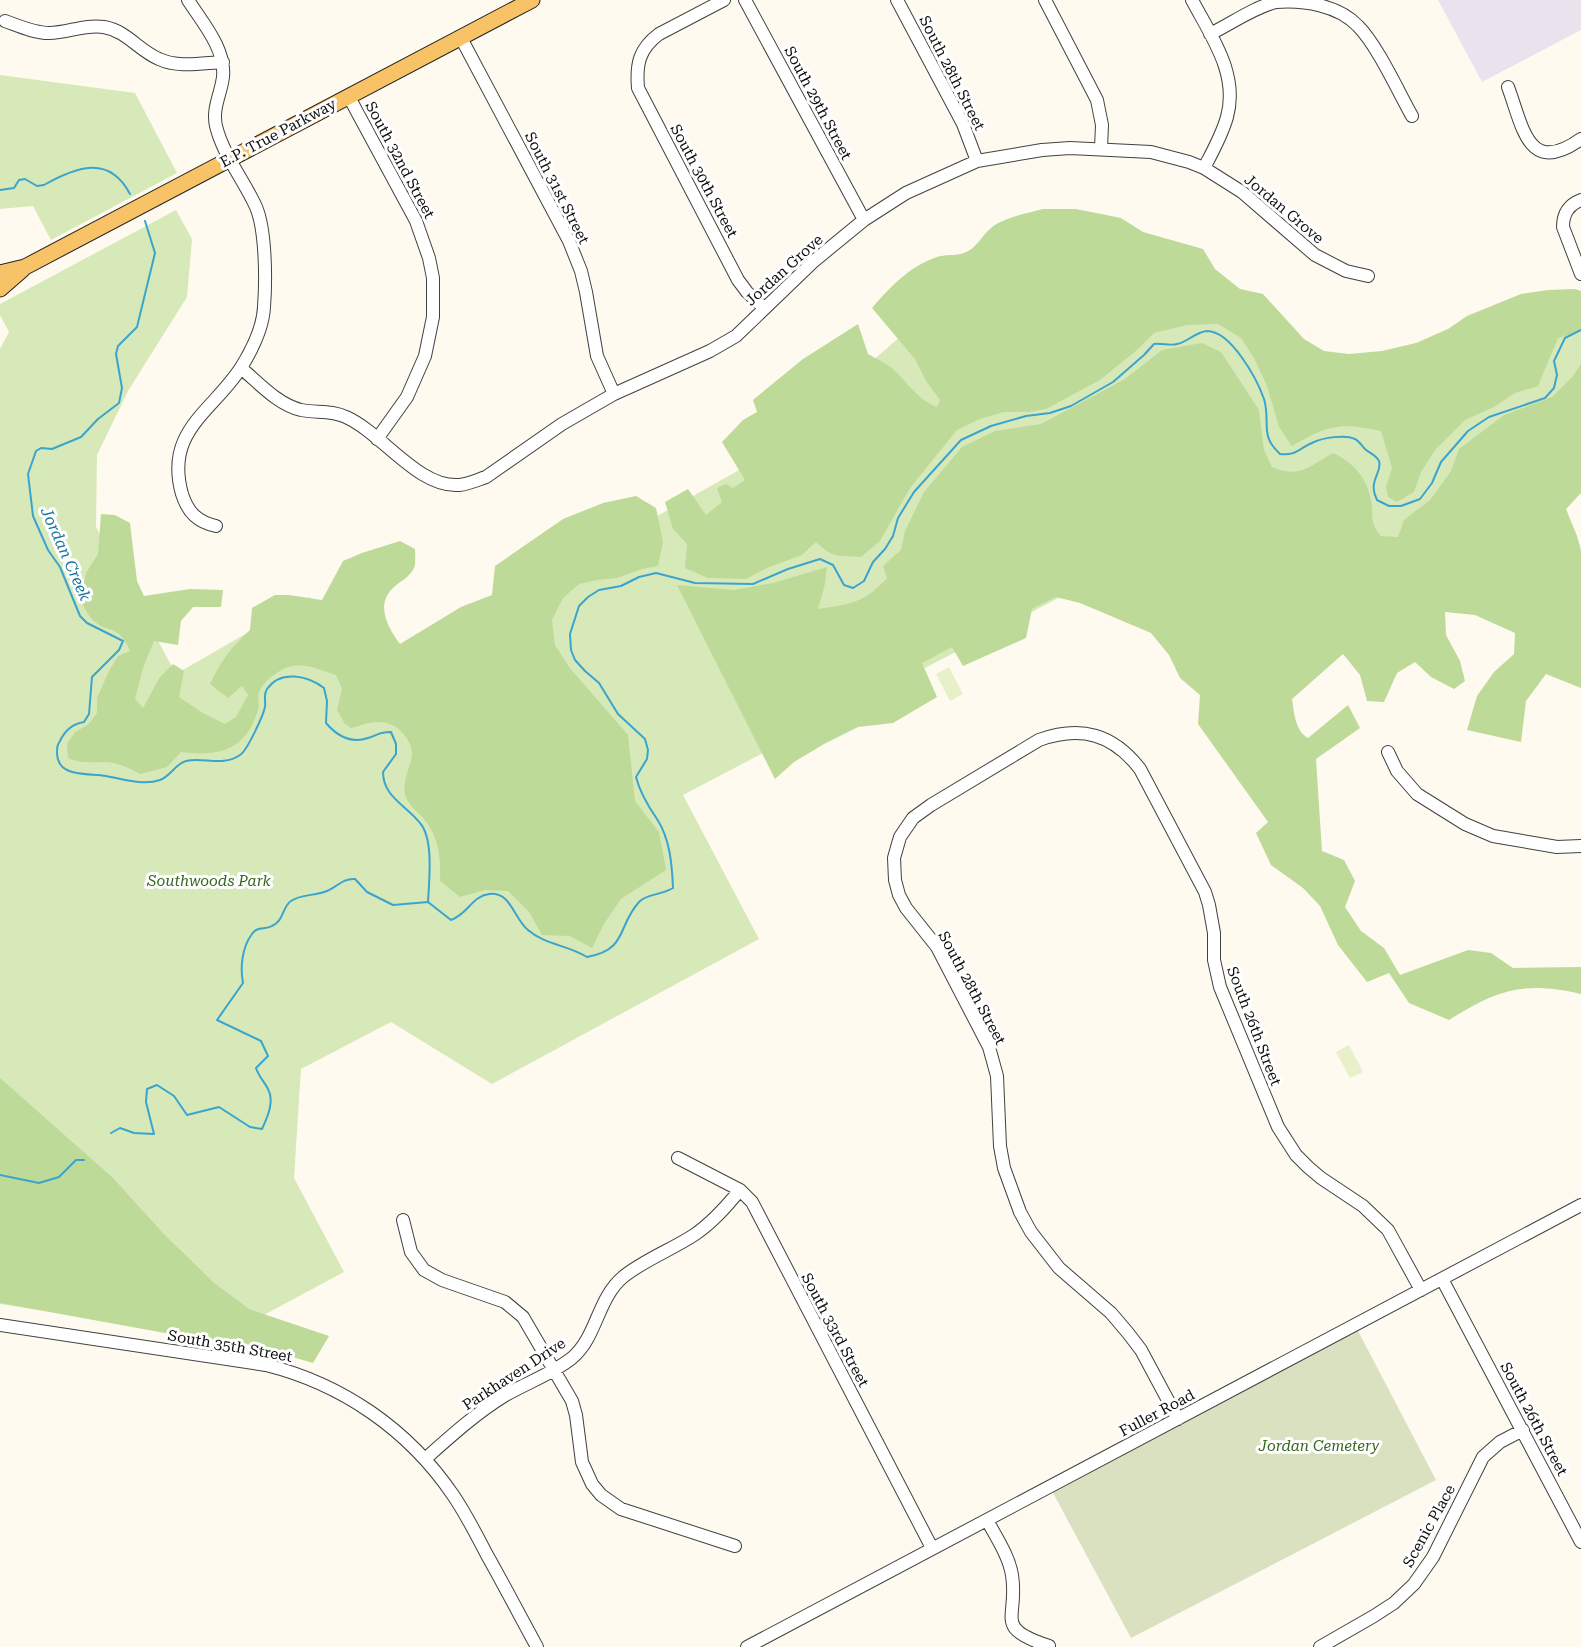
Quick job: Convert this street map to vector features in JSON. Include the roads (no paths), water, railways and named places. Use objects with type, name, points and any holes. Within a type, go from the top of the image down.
[{"type":"main road","name":"E.P. True Parkway","points":[[25,267],[532,0]]},
{"type":"main road","points":[[0,273],[25,267]]},
{"type":"main road","points":[[0,288],[25,267]]},
{"type":"street","points":[[188,0],[216,45],[223,62],[223,80],[216,101],[216,123],[230,159],[257,209],[264,266],[264,308],[254,345],[241,368],[195,420],[181,451],[178,477],[187,507],[204,523],[216,526]]},
{"type":"street","name":"South 30th Street","points":[[724,0],[650,41],[636,69],[638,88],[738,280],[764,308]]},
{"type":"street","name":"South 29th Street","points":[[745,0],[864,220]]},
{"type":"street","name":"South 28th Street","points":[[897,0],[963,124],[977,161]]},
{"type":"street","points":[[1045,0],[1097,100],[1102,125],[1101,148]]},
{"type":"street","points":[[1192,0],[1224,60],[1229,78],[1228,115],[1219,140],[1204,168]]},
{"type":"street","points":[[1210,34],[1276,3],[1311,2],[1327,6],[1357,25],[1368,38],[1412,116]]},
{"type":"street","points":[[5,21],[39,33],[61,32],[79,27],[103,27],[122,33],[149,53],[170,63],[223,62]]},
{"type":"street","name":"South 31st Street","points":[[460,38],[569,241],[581,271],[597,356],[614,394]]},
{"type":"street","points":[[1508,87],[1527,137],[1534,148],[1550,152],[1562,149],[1581,139]]},
{"type":"street","name":"South 32nd Street","points":[[349,97],[416,221],[429,258],[432,278],[433,317],[425,356],[407,397],[377,439]]},
{"type":"street","name":"Jordan Grove","points":[[241,368],[286,404],[304,411],[330,412],[344,416],[356,422],[422,474],[443,483],[458,485],[486,477],[562,424],[614,394],[736,336],[814,261],[864,220],[906,193],[977,161],[1042,150],[1101,148],[1151,152],[1204,168],[1242,192],[1315,255],[1346,271],[1368,276]]},
{"type":"street","points":[[1581,200],[1569,207],[1563,220],[1563,228],[1581,274]]},
{"type":"street","name":"South 28th Street","points":[[1111,743],[1087,734],[1055,735],[1040,741],[931,805],[913,818],[900,837],[894,858],[895,880],[906,908],[937,947],[989,1047],[997,1076],[1000,1146],[1004,1168],[1020,1212],[1037,1241],[1059,1268],[1111,1313],[1141,1350],[1178,1419]]},
{"type":"street","name":"South 26th Street","points":[[1111,743],[1130,756],[1140,769],[1204,892],[1214,933],[1214,960],[1220,987],[1278,1127],[1296,1155],[1308,1167],[1364,1206],[1388,1230],[1421,1290]]},
{"type":"street","points":[[1388,752],[1397,771],[1417,794],[1465,824],[1493,836],[1557,847],[1581,846]]},
{"type":"street","name":"South 33rd Street","points":[[678,1158],[740,1190],[752,1202],[933,1548]]},
{"type":"street","name":"Parkhaven Drive","points":[[425,1459],[482,1411],[574,1356],[581,1348],[603,1302],[621,1279],[695,1235],[722,1212],[740,1190]]},
{"type":"street","name":"Fuller Road","points":[[747,1647],[1581,1206]]},
{"type":"street","points":[[403,1220],[411,1252],[424,1270],[442,1280],[496,1299],[515,1309],[530,1327],[572,1401],[584,1468],[601,1495],[621,1509],[735,1546]]},
{"type":"street","name":"South 26th Street","points":[[1442,1279],[1581,1542]]},
{"type":"street","name":"South 35th Street","points":[[0,1325],[242,1360],[292,1372],[322,1384],[363,1406],[393,1428],[425,1459],[459,1504],[537,1647]]},
{"type":"street","name":"Scenic Place","points":[[1320,1647],[1394,1603],[1414,1584],[1432,1557],[1483,1457],[1500,1442],[1523,1430]]},
{"type":"street","points":[[987,1520],[1007,1559],[1012,1575],[1011,1617],[1016,1630],[1026,1639],[1049,1646]]},
{"type":"waterway","name":"Jordan Creek","points":[[0,190],[14,188],[19,180],[25,179],[37,186],[44,185],[68,173],[91,168],[112,173],[122,181],[130,194]]},
{"type":"waterway","name":"Jordan Creek","points":[[145,221],[155,253],[137,327],[118,346],[116,354],[122,388],[119,403],[98,419],[81,437],[52,449],[41,448],[36,451],[28,474],[33,516],[48,550],[60,567],[80,616],[87,623],[123,641],[119,650],[92,677],[89,714],[84,722],[72,726],[62,737],[57,748],[59,762],[68,771],[76,773],[153,782],[164,778],[186,761],[234,759],[247,747],[254,733],[265,707],[267,689],[273,683],[287,677],[295,676],[310,680],[324,688],[327,701],[326,723],[339,735],[344,738],[361,740],[391,732],[396,744],[396,754],[383,772],[384,781],[391,794],[424,830],[430,861],[428,902]]},
{"type":"waterway","name":"Jordan Creek","points":[[428,902],[451,920],[462,914],[483,895],[496,894],[507,901],[523,925],[535,935],[587,957],[600,954],[616,943],[632,911],[642,899],[673,888],[668,843],[636,777],[647,759],[648,750],[645,739],[618,714],[599,683],[575,660],[571,650],[570,634],[579,606],[599,590],[621,586],[639,577],[656,573],[695,583],[753,584],[788,569],[820,559],[833,565],[844,585],[853,588],[864,581],[873,562],[885,549],[893,536],[898,518],[914,492],[961,440],[991,426],[1071,406],[1113,382],[1154,344],[1177,344],[1207,331],[1216,333],[1234,347],[1256,380],[1266,407],[1268,435],[1280,454],[1294,453],[1314,442],[1328,438],[1355,439],[1379,461],[1380,465],[1374,482],[1374,493],[1377,500],[1389,506],[1401,506],[1420,499],[1432,483],[1441,462],[1468,431],[1489,417],[1545,398],[1554,388],[1557,375],[1554,361],[1565,338],[1581,330]]},
{"type":"waterway","points":[[111,1133],[120,1128],[134,1133],[154,1134],[146,1102],[147,1089],[157,1085],[174,1096],[187,1115],[219,1107],[250,1127],[262,1129],[270,1109],[271,1099],[256,1068],[268,1056],[261,1041],[217,1020],[243,983],[243,958],[252,934],[256,930],[276,924],[288,904],[295,899],[323,893],[351,879],[355,879],[367,892],[393,905],[428,902]]},
{"type":"waterway","points":[[0,1175],[39,1183],[59,1177],[76,1160],[84,1160]]},
{"type":"park label","name":"Southwoods Park","points":[[209,881]]},
{"type":"park label","name":"Jordan Cemetery","points":[[1319,1446]]}]
